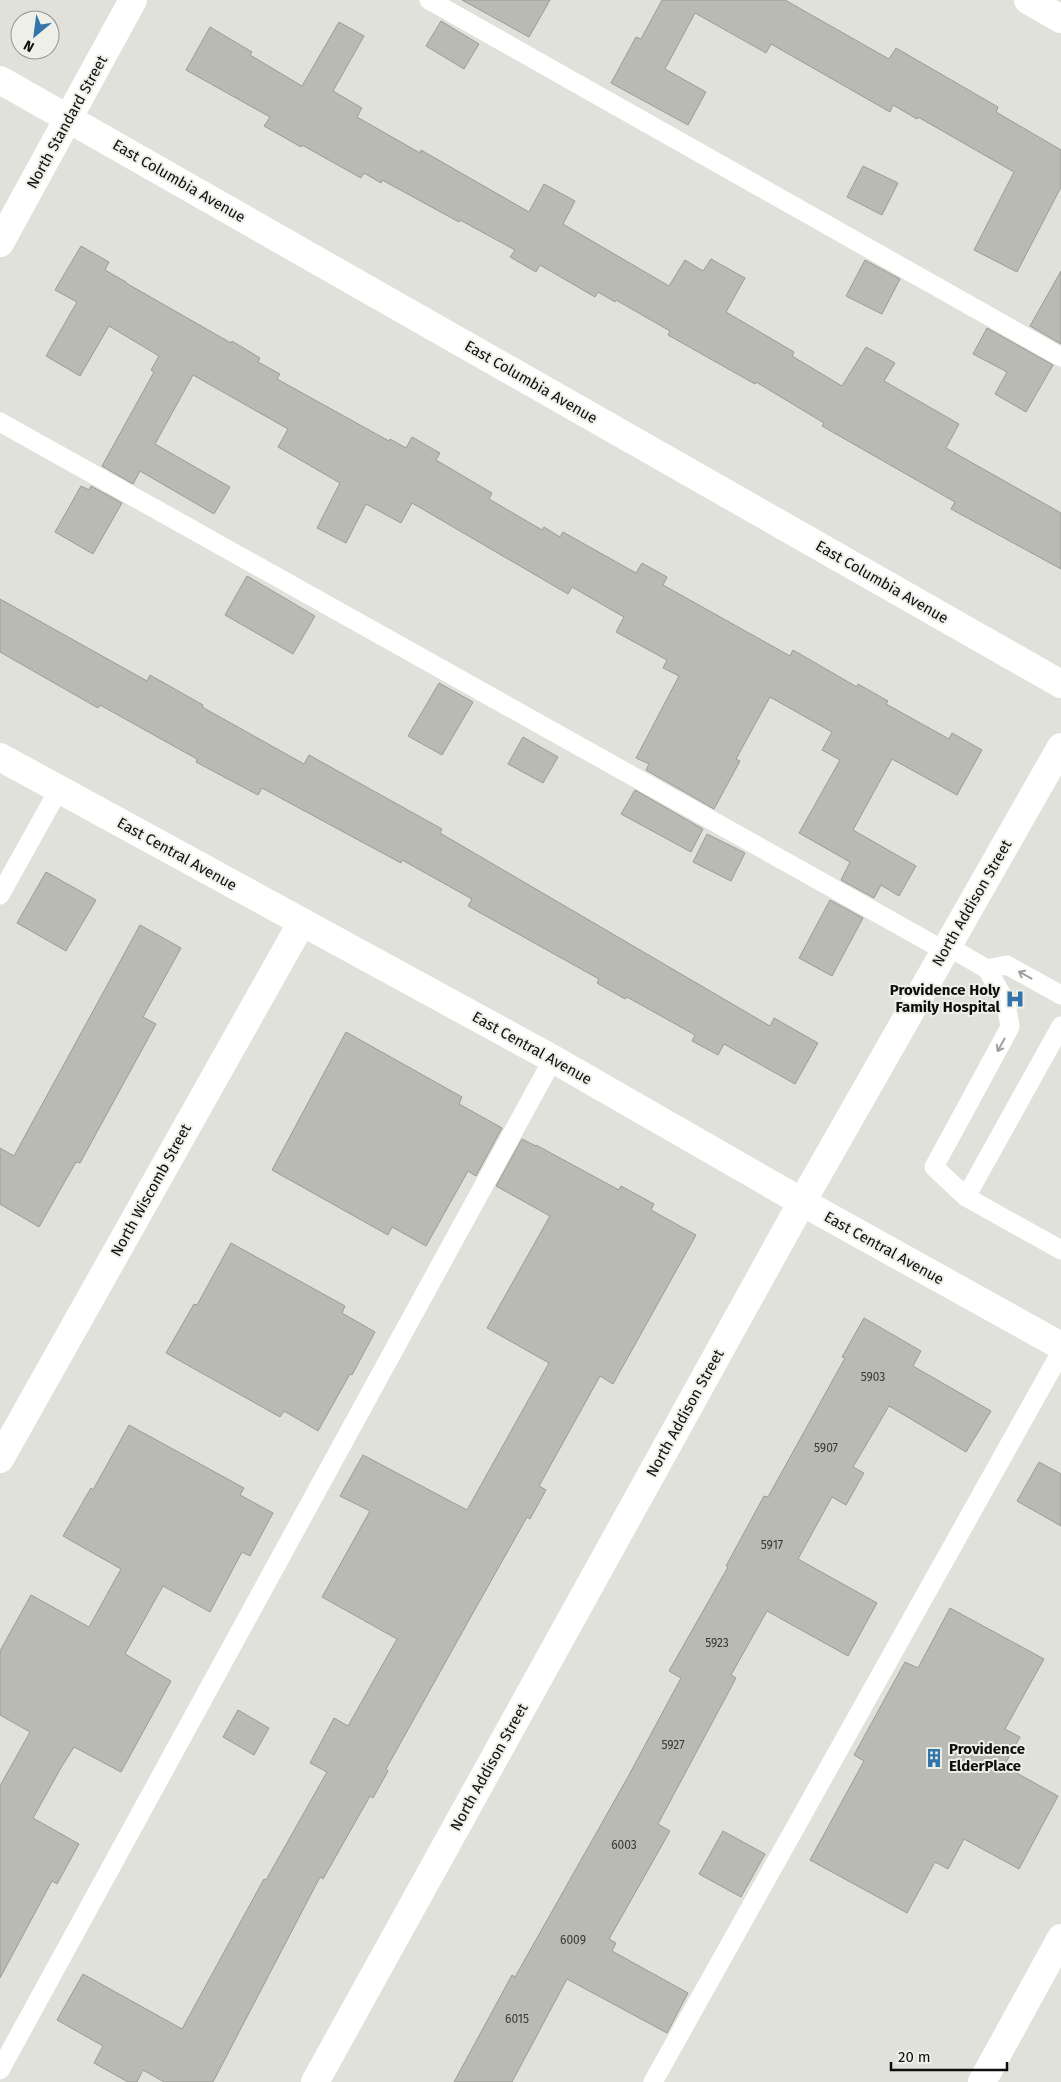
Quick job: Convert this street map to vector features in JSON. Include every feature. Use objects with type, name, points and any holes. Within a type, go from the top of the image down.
[{"type":"street","name":"North Standard Street","points":[[0,244],[133,0]]},
{"type":"street","points":[[1028,0],[1061,19]]},
{"type":"street","name":"East Columbia Avenue","points":[[0,80],[70,118],[1061,684]]},
{"type":"street","name":"North Addison Street","points":[[315,2082],[802,1202],[1061,747]]},
{"type":"street","name":"East Central Avenue","points":[[0,757],[552,1059],[802,1202],[1061,1346]]},
{"type":"street","name":"North Wiscomb Street","points":[[0,1459],[302,922]]},
{"type":"street","points":[[982,2082],[1059,1947]]},
{"type":"lane","points":[[429,0],[1061,357]]},
{"type":"lane","points":[[0,422],[946,949],[987,969],[1006,1002],[1010,1027],[934,1167],[966,1197],[1061,1250]]},
{"type":"lane","points":[[0,895],[59,789]]},
{"type":"lane","points":[[987,969],[1007,965],[1061,995]]},
{"type":"lane","points":[[966,1197],[1061,1026]]},
{"type":"lane","points":[[0,2070],[552,1059]]},
{"type":"lane","points":[[653,2082],[1061,1352]]},
{"type":"building","points":[[462,0],[550,0],[529,37]]},
{"type":"building","points":[[662,0],[785,0],[889,59],[896,48],[998,107],[996,112],[1061,150],[1061,187],[1017,272],[974,250],[1014,172],[918,117],[917,119],[893,105],[890,112],[771,44],[766,53],[695,13],[665,69],[706,92],[688,125],[611,83],[636,37],[641,39]]},
{"type":"building","points":[[441,21],[479,44],[464,69],[426,46]]},
{"type":"building","points":[[339,22],[364,36],[333,91],[362,108],[357,117],[420,153],[421,150],[529,212],[544,184],[575,201],[563,224],[669,286],[685,260],[703,271],[711,259],[745,278],[726,312],[794,352],[792,356],[842,386],[866,347],[895,363],[884,381],[959,424],[946,448],[1061,513],[1061,569],[951,509],[955,502],[822,426],[824,423],[756,382],[755,384],[668,335],[670,331],[616,300],[615,302],[598,292],[595,297],[540,265],[536,272],[510,257],[515,250],[460,220],[459,222],[382,180],[381,183],[364,173],[361,178],[302,145],[301,147],[264,126],[270,117],[186,70],[210,27],[252,52],[250,55],[302,86]]},
{"type":"building","points":[[863,166],[898,183],[882,215],[847,197]]},
{"type":"building","points":[[81,246],[109,262],[105,270],[260,358],[258,362],[280,374],[277,379],[389,441],[390,439],[406,448],[412,437],[440,453],[436,460],[492,493],[489,499],[542,530],[544,527],[560,537],[563,532],[636,573],[642,563],[667,577],[663,585],[790,656],[793,650],[857,687],[858,684],[888,701],[886,704],[949,739],[952,733],[982,750],[957,795],[892,759],[853,830],[916,866],[899,896],[881,885],[874,898],[841,880],[850,862],[799,833],[840,760],[822,750],[832,732],[770,697],[736,759],[740,761],[714,809],[646,770],[649,764],[636,758],[679,676],[663,668],[667,660],[616,632],[624,617],[572,587],[568,594],[412,503],[401,523],[366,504],[346,543],[317,528],[340,483],[278,447],[288,429],[193,375],[155,444],[230,487],[214,514],[140,471],[133,484],[102,466],[154,372],[151,370],[159,356],[109,326],[80,376],[46,356],[77,302],[55,290]]},
{"type":"building","points":[[865,260],[900,279],[882,314],[846,296]]},
{"type":"building","points":[[1061,271],[1061,344],[1030,326]]},
{"type":"building","points":[[987,328],[1053,365],[1026,412],[995,394],[1007,372],[973,354]]},
{"type":"building","points":[[81,486],[89,490],[91,486],[122,503],[93,554],[55,532]]},
{"type":"building","points":[[247,576],[315,616],[293,654],[225,615]]},
{"type":"building","points":[[0,599],[147,681],[150,675],[203,705],[202,707],[304,764],[309,755],[442,829],[440,833],[770,1026],[774,1018],[818,1043],[795,1084],[724,1044],[718,1055],[692,1041],[695,1035],[627,997],[625,999],[597,983],[599,979],[468,906],[472,899],[402,860],[401,863],[262,788],[258,795],[196,762],[197,759],[100,705],[98,708],[0,652]]},
{"type":"building","points":[[439,683],[473,702],[442,755],[408,736]]},
{"type":"building","points":[[523,737],[558,757],[543,783],[508,764]]},
{"type":"building","points":[[635,790],[703,829],[691,852],[621,814]]},
{"type":"building","points":[[707,834],[745,853],[731,881],[693,862]]},
{"type":"building","points":[[46,872],[96,900],[66,951],[17,923]]},
{"type":"building","points":[[830,900],[863,918],[832,976],[799,958]]},
{"type":"building","points":[[140,925],[181,948],[143,1017],[156,1024],[80,1163],[76,1162],[39,1227],[0,1204],[0,1148],[14,1156]]},
{"type":"building","points":[[346,1032],[462,1097],[459,1104],[502,1128],[476,1176],[468,1171],[426,1246],[392,1227],[388,1235],[272,1170]]},
{"type":"building","points":[[522,1139],[619,1190],[621,1186],[654,1204],[651,1210],[696,1235],[613,1384],[600,1376],[539,1486],[546,1490],[530,1519],[527,1517],[469,1620],[386,1769],[388,1771],[373,1798],[370,1796],[323,1879],[320,1877],[213,2082],[164,2082],[143,2070],[137,2082],[128,2082],[94,2063],[103,2046],[57,2020],[83,1974],[182,2029],[264,1879],[266,1880],[327,1772],[310,1763],[334,1718],[348,1726],[397,1639],[322,1597],[370,1511],[340,1496],[363,1455],[467,1510],[549,1363],[487,1328],[550,1216],[496,1186]]},
{"type":"building","points":[[231,1243],[345,1306],[342,1313],[375,1332],[352,1375],[350,1374],[318,1431],[284,1411],[280,1417],[166,1353],[194,1304],[197,1305]]},
{"type":"building","points":[[864,1318],[921,1351],[913,1366],[991,1411],[966,1452],[889,1406],[853,1467],[864,1473],[846,1505],[832,1497],[798,1559],[877,1603],[848,1656],[767,1611],[731,1675],[736,1678],[658,1824],[670,1831],[609,1939],[616,1943],[612,1951],[688,1993],[667,2033],[567,1979],[512,2082],[454,2082],[512,1975],[515,1977],[629,1775],[681,1678],[669,1671],[728,1567],[726,1566],[764,1496],[768,1497],[845,1358],[842,1357]]},
{"type":"building","points":[[129,1425],[244,1488],[240,1495],[273,1513],[250,1556],[242,1552],[210,1612],[163,1586],[125,1654],[171,1681],[121,1772],[74,1747],[62,1766],[33,1818],[79,1844],[57,1884],[52,1881],[0,1978],[0,1786],[30,1732],[0,1715],[0,1651],[31,1595],[89,1627],[121,1569],[63,1536],[91,1488],[93,1490]]},
{"type":"building","points":[[1039,1462],[1061,1474],[1061,1526],[1017,1501]]},
{"type":"building","name":"Providence ElderPlace","points":[[950,1608],[1044,1659],[1005,1729],[1020,1737],[1004,1766],[1058,1796],[1019,1869],[964,1839],[948,1869],[935,1862],[907,1913],[810,1860],[864,1761],[854,1755],[905,1662],[918,1668]]},
{"type":"building","points":[[238,1710],[269,1728],[254,1755],[223,1737]]},
{"type":"building","points":[[723,1831],[765,1854],[741,1897],[699,1874]]},
{"type":"place","name":"Providence Holy Family Hospital","points":[[1015,999]]},
{"type":"place","name":"Providence ElderPlace","points":[[934,1758]]}]
